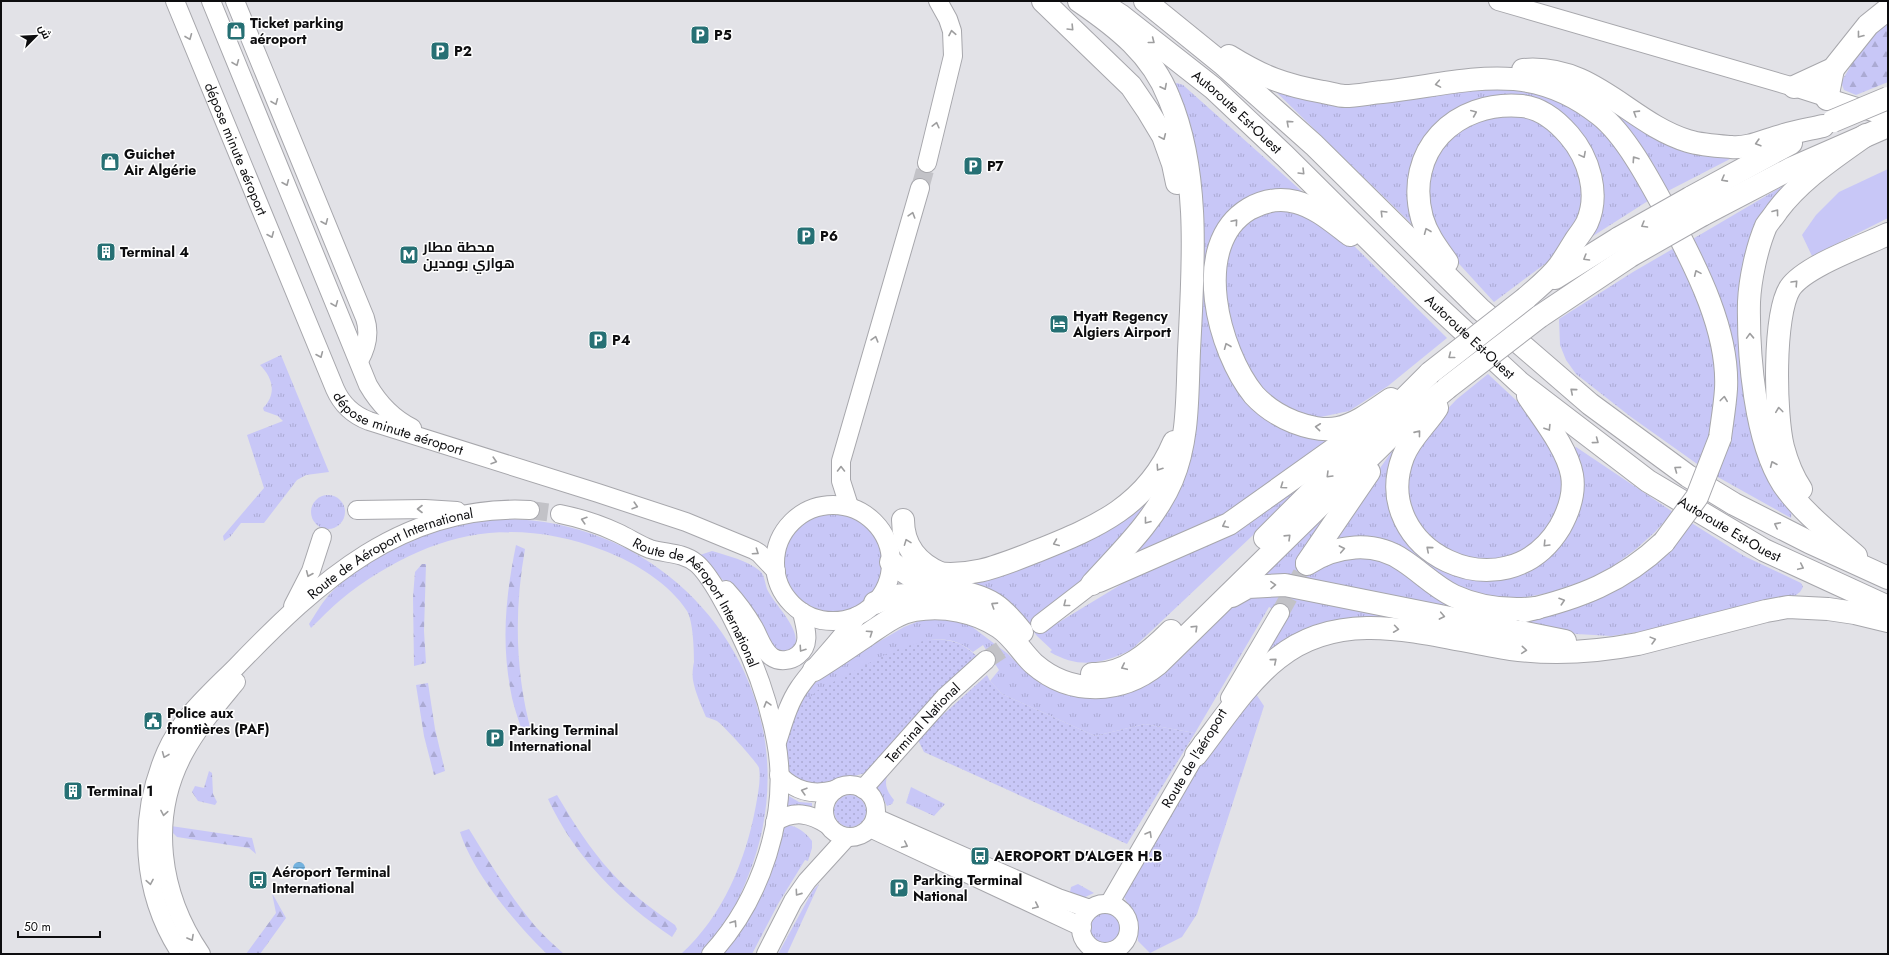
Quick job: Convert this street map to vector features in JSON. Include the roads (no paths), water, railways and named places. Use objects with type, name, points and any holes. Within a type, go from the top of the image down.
[{"type":"highway","points":[[1043,1],[1082,40],[1125,79],[1148,111],[1162,136],[1173,164],[1179,193],[1191,315]]},
{"type":"highway","points":[[1079,1],[1117,28],[1142,52],[1162,81],[1171,103],[1182,138],[1190,189],[1192,214],[1191,315],[1187,416],[1181,452],[1172,480],[1162,500],[1136,535],[1092,584]]},
{"type":"highway","name":"Autoroute Est-Ouest","points":[[1098,1],[1120,15],[1213,88],[1250,121],[1427,297],[1520,383],[1648,481],[1764,550],[1888,607]]},
{"type":"highway","points":[[1152,6],[1193,35],[1256,73],[1284,84],[1344,96],[1405,89],[1504,71],[1533,69],[1562,73],[1592,85],[1661,129],[1688,141],[1732,148],[1755,144],[1828,123],[1888,98]]},
{"type":"highway","name":"Autoroute Est-Ouest","points":[[1152,6],[1224,65],[1314,145],[1480,309],[1590,404],[1688,476],[1741,507],[1882,576]]},
{"type":"highway","points":[[1827,98],[1834,69],[1868,25],[1888,9]]},
{"type":"highway","points":[[1794,87],[1834,69]]},
{"type":"highway","points":[[1463,79],[1504,77],[1535,81],[1573,97],[1601,116],[1619,135],[1651,183],[1688,252],[1707,294],[1722,340],[1726,388],[1720,438],[1697,497],[1664,542],[1641,563],[1616,579],[1577,596],[1504,616],[1470,621]]},
{"type":"highway","points":[[1480,309],[1430,239],[1422,219],[1418,186],[1425,157],[1434,140],[1449,126],[1484,108],[1523,106],[1540,110],[1564,129],[1577,143],[1591,176],[1591,207],[1587,223],[1558,267],[1526,298]]},
{"type":"highway","points":[[1427,297],[1334,224],[1317,212],[1296,202],[1275,201],[1260,204],[1247,211],[1229,229],[1219,251],[1215,290],[1218,318],[1223,336],[1247,386],[1265,405],[1281,416],[1298,424],[1331,429],[1339,428],[1356,421],[1430,373],[1526,298],[1573,266],[1625,247],[1696,207],[1828,123]]},
{"type":"highway","points":[[1696,207],[1792,168],[1888,126]]},
{"type":"highway","points":[[1866,135],[1803,183],[1785,200],[1767,225],[1754,268],[1749,301],[1751,353],[1756,398],[1763,438],[1773,465],[1782,483],[1794,500],[1882,576]]},
{"type":"highway","points":[[1831,533],[1796,480],[1783,447],[1777,392],[1778,344],[1783,306],[1790,288],[1802,276],[1888,234]]},
{"type":"highway","points":[[891,559],[912,577],[925,583],[971,595],[994,604],[1012,620],[1045,658],[1066,668],[1083,673],[1098,674],[1112,672],[1162,650],[1223,600],[1397,430],[1447,388],[1539,317],[1625,247]]},
{"type":"highway","points":[[814,670],[894,617],[913,610],[933,608],[953,609],[991,622],[1007,633],[1026,656],[1045,672],[1055,678],[1079,686],[1103,688],[1127,683],[1149,671],[1162,650],[1394,407],[1430,373]]},
{"type":"highway","points":[[1447,388],[1438,408],[1410,442],[1403,458],[1398,482],[1401,508],[1415,534],[1429,550],[1448,562],[1468,569],[1492,570],[1517,564],[1540,551],[1557,532],[1569,510],[1572,499],[1572,476],[1565,454],[1520,383]]},
{"type":"highway","points":[[891,559],[914,568],[942,574],[971,573],[1000,566],[1085,532],[1121,510],[1141,492],[1166,458],[1182,420],[1187,393]]},
{"type":"highway","points":[[1092,584],[1229,524],[1394,407]]},
{"type":"highway","points":[[1397,430],[1307,564],[1338,549],[1361,547],[1372,548],[1394,555],[1432,583],[1465,600],[1500,608],[1537,608]]},
{"type":"highway","points":[[903,520],[905,538],[913,554],[926,566],[942,574]]},
{"type":"highway","points":[[1223,600],[1248,587],[1285,585],[1549,638],[1617,648]]},
{"type":"highway","points":[[875,603],[903,594],[924,596],[960,608],[972,616]]},
{"type":"highway","points":[[1196,755],[1265,669],[1292,648],[1306,640],[1336,631],[1365,627],[1394,628],[1512,649],[1554,652],[1617,648],[1776,609],[1828,609],[1888,621]]},
{"type":"main road","name":"dépose minute aéroport","points":[[174,1],[340,400],[353,413],[363,419],[457,449]]},
{"type":"main road","name":"dépose minute aéroport","points":[[211,1],[358,361],[374,395],[390,414],[405,424],[457,449]]},
{"type":"main road","points":[[234,1],[365,318],[368,337],[365,350],[358,361]]},
{"type":"main road","points":[[927,163],[953,56],[952,31],[948,19],[938,1]]},
{"type":"main road","points":[[1498,1],[1794,87],[1888,117]]},
{"type":"main road","points":[[849,506],[841,481],[841,461],[920,188]]},
{"type":"main road","points":[[457,449],[686,522],[759,552],[776,572]]},
{"type":"main road","points":[[776,742],[792,700],[806,679],[844,635],[857,616],[875,603],[887,584],[891,559],[886,538],[876,523],[861,511],[849,506],[840,504],[820,505],[794,518],[782,534],[778,542],[775,562],[776,572],[784,595],[802,612],[817,619],[833,621],[857,616]]},
{"type":"main road","points":[[357,510],[430,509],[473,513]]},
{"type":"main road","name":"Route de Aéroport International","points":[[181,954],[162,919],[152,890],[149,876],[147,832],[153,790],[166,752],[184,722],[262,640],[330,580],[389,540],[433,522],[473,513],[496,510],[530,510]]},
{"type":"main road","name":"Route de Aéroport International","points":[[560,514],[599,524],[648,548],[678,554],[698,564],[724,604],[746,646],[764,692],[776,742],[779,774],[775,822],[760,876],[748,901],[734,925],[711,954]]},
{"type":"main road","points":[[286,619],[308,577],[322,537]]},
{"type":"main road","points":[[698,564],[719,583],[738,604],[771,657],[790,660],[796,657],[805,647],[807,634],[802,612]]},
{"type":"main road","points":[[1040,624],[1092,584]]},
{"type":"main road","name":"Route de l'aéroport","points":[[1109,904],[1280,613]]},
{"type":"main road","points":[[201,954],[191,940],[178,913],[171,893],[163,851],[164,813],[173,776],[189,743],[222,699],[265,650],[266,644],[262,640]]},
{"type":"main road","name":"Terminal National","points":[[864,789],[945,697],[986,660]]},
{"type":"main road","points":[[775,822],[789,815],[805,814],[813,816],[828,825],[839,835],[847,837],[860,836],[873,823],[876,805],[869,793],[864,789],[849,785],[825,793],[804,792],[795,788],[779,774]]},
{"type":"main road","points":[[828,825],[824,810],[829,796],[835,790]]},
{"type":"main road","points":[[873,823],[1058,898],[1090,909]]},
{"type":"main road","points":[[873,823],[1082,927]]},
{"type":"main road","points":[[766,954],[793,901],[807,881],[847,837]]},
{"type":"main road","points":[[1109,904],[1116,906],[1126,917],[1129,931],[1126,938],[1122,944],[1113,950],[1089,950],[1084,938],[1082,927],[1084,917],[1090,909],[1099,905],[1109,904]]},
{"type":"tunnel","points":[[920,188],[927,163]]},
{"type":"tunnel","points":[[530,510],[560,514]]},
{"type":"tunnel","points":[[1280,613],[1307,564]]},
{"type":"tunnel","points":[[986,660],[1025,634]]},
{"type":"place","name":"Ticket parking aéroport","points":[[236,31]]},
{"type":"place","name":"P5","points":[[700,35]]},
{"type":"place","name":"P2","points":[[440,51]]},
{"type":"place","name":"Guichet Air Algérie","points":[[110,162]]},
{"type":"place","name":"P7","points":[[973,166]]},
{"type":"place","name":"P6","points":[[806,236]]},
{"type":"place","name":"Terminal 4","points":[[106,252]]},
{"type":"place","name":"محطة مطار هواري بومدين","points":[[409,255]]},
{"type":"place","name":"Hyatt Regency Algiers Airport","points":[[1059,324]]},
{"type":"place","name":"P4","points":[[598,340]]},
{"type":"place","name":"Police aux frontières (PAF)","points":[[153,721]]},
{"type":"place","name":"Parking Terminal International","points":[[495,738]]},
{"type":"place","name":"Terminal 1","points":[[73,791]]},
{"type":"place","name":"AEROPORT D'ALGER H.B","points":[[980,856]]},
{"type":"place","name":"Aéroport Terminal International","points":[[258,880]]},
{"type":"place","name":"Parking Terminal National","points":[[899,888]]}]
